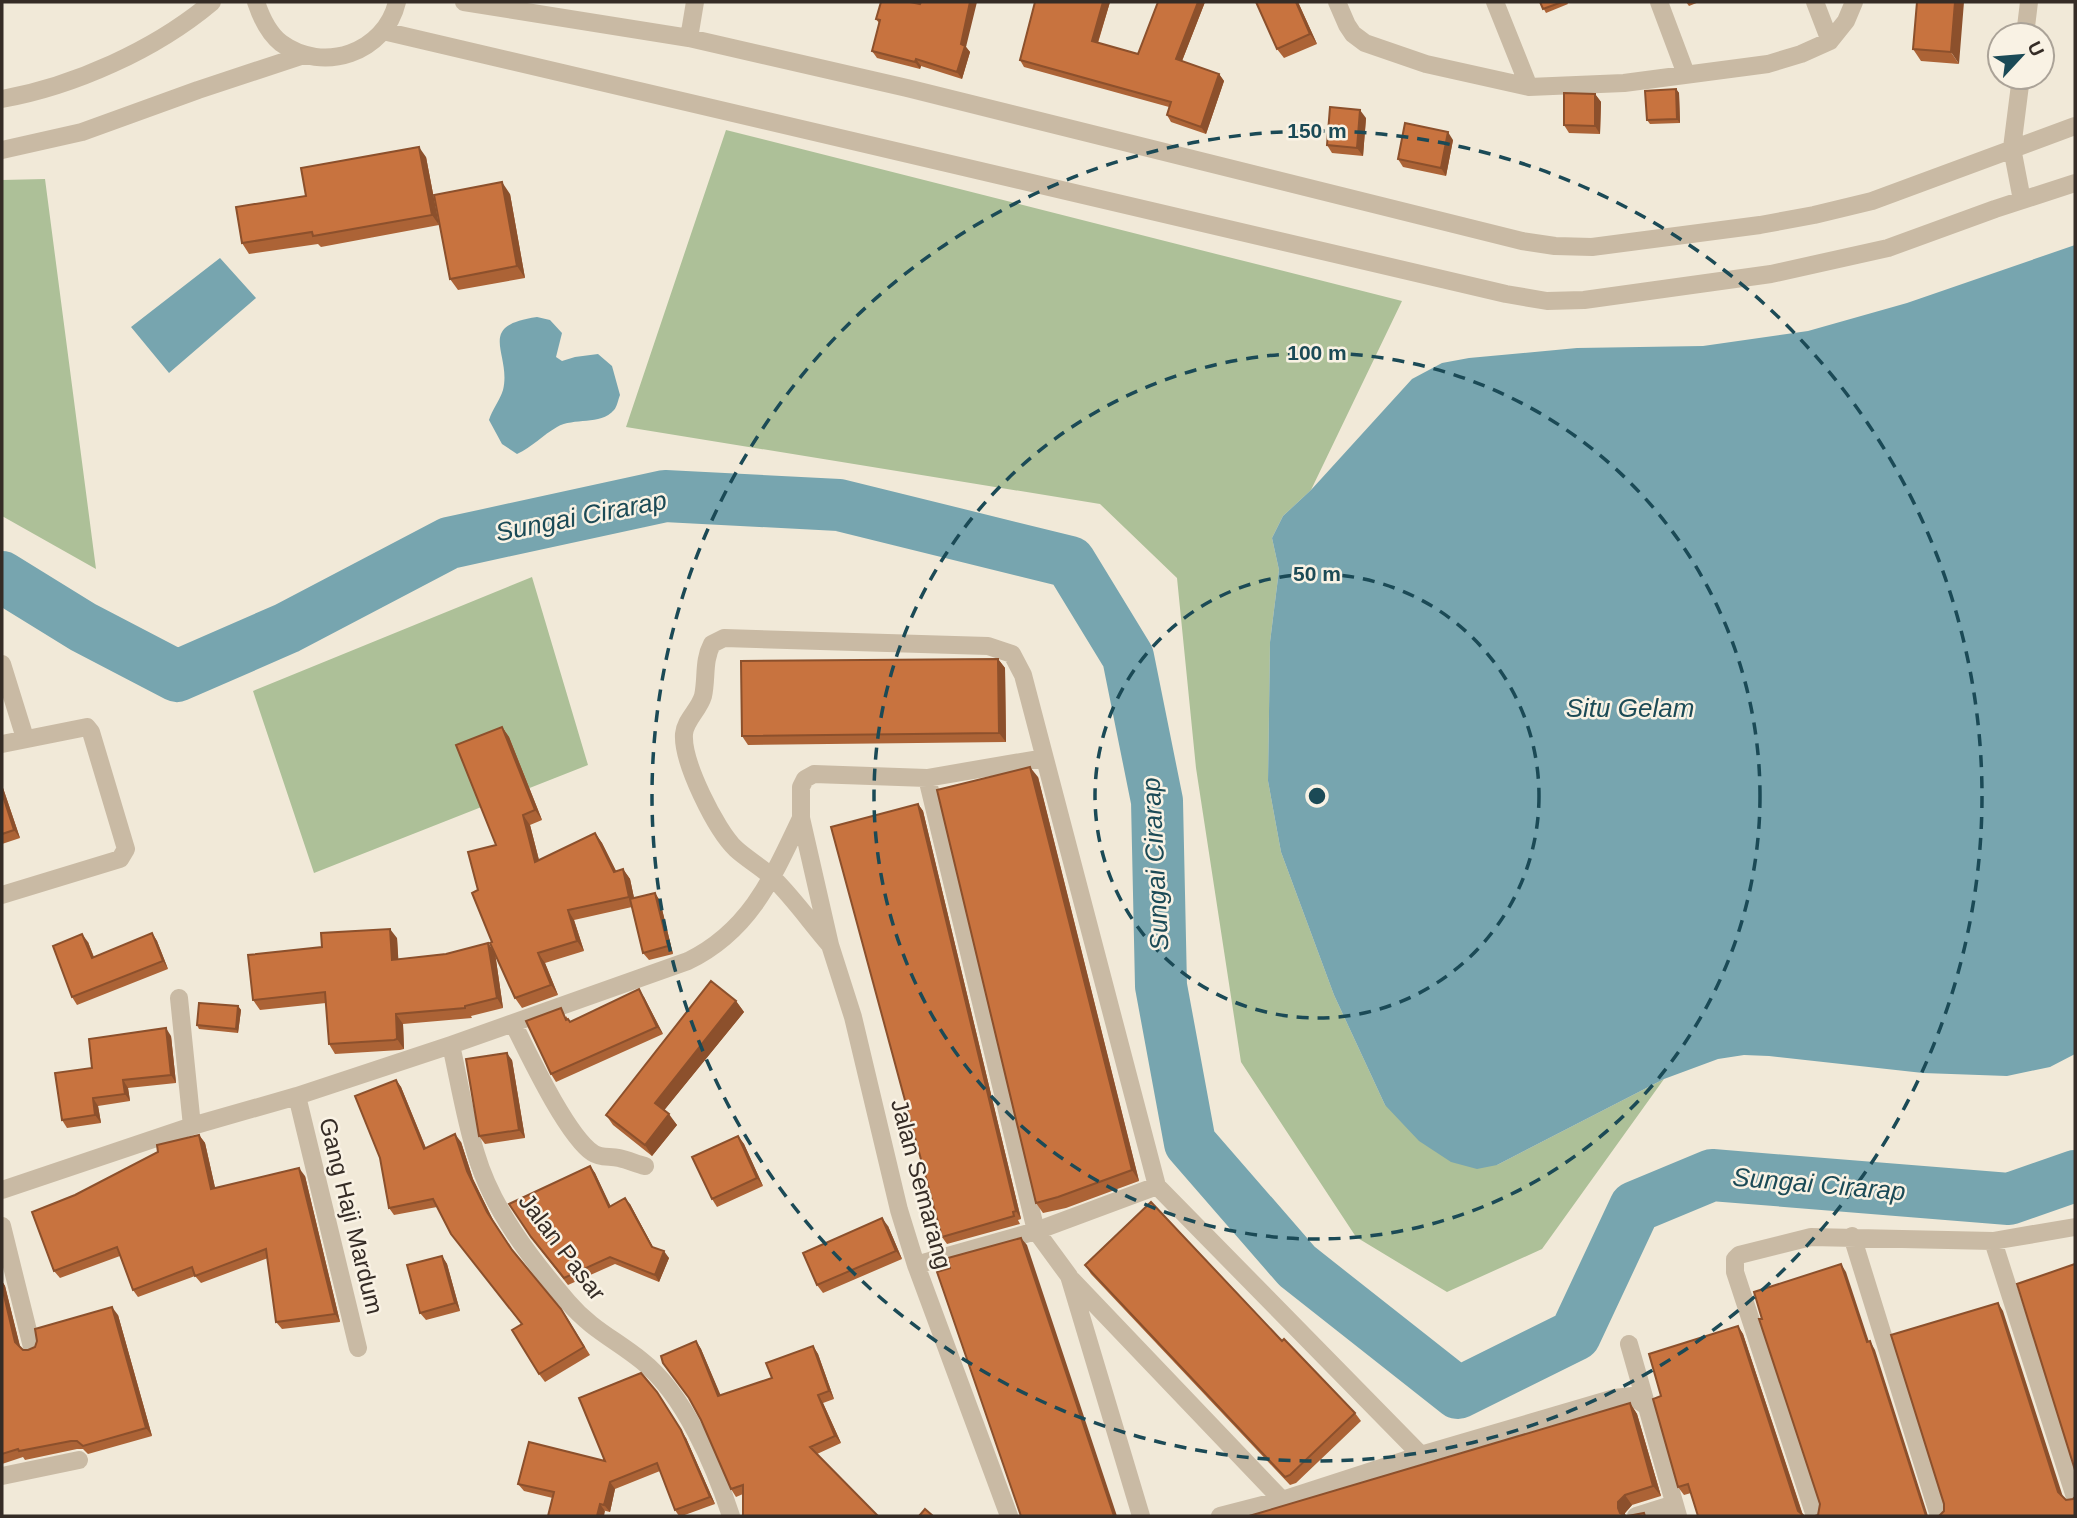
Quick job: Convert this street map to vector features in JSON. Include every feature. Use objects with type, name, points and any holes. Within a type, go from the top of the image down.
[{"type":"street","points":[[2,99],[82,76],[150,44],[212,2]]},
{"type":"street","points":[[256,2],[262,20],[279,42],[304,55],[333,59],[361,50],[383,32],[395,12],[397,2]]},
{"type":"street","points":[[464,2],[688,38],[906,88],[1522,241],[1555,246],[1592,247],[1814,215],[1872,201],[2012,154],[2075,126]]},
{"type":"street","points":[[688,38],[695,2]]},
{"type":"street","points":[[1337,2],[1347,26],[1365,43],[1426,64],[1529,87],[1624,83],[1768,64],[1801,54],[1830,41],[1846,21],[1854,2]]},
{"type":"street","points":[[1495,2],[1529,87]]},
{"type":"street","points":[[1658,2],[1686,74]]},
{"type":"street","points":[[1815,2],[1830,41]]},
{"type":"street","points":[[2027,21],[2029,2]]},
{"type":"street","points":[[383,32],[1492,291],[1547,300],[1584,300],[1771,274],[1830,262],[1888,248],[2021,195],[2075,183]]},
{"type":"street","points":[[2,150],[82,132],[304,55]]},
{"type":"street","points":[[2019,91],[2012,154],[2021,195]]},
{"type":"street","name":"Jalan Semarang","points":[[1009,1516],[916,1265],[899,1210],[853,1017],[830,945],[772,877],[742,854],[721,832],[684,745],[684,730],[702,698],[709,649],[717,640],[724,638],[988,646],[1012,654],[1020,667],[1045,758]]},
{"type":"street","points":[[2,664],[25,738]]},
{"type":"street","points":[[2,744],[80,727],[89,730],[126,849],[120,859],[2,895]]},
{"type":"street","points":[[830,945],[801,818],[801,787],[805,779],[814,774],[927,778],[1045,758],[1157,1186],[1421,1455]]},
{"type":"street","points":[[927,778],[1036,1231],[1069,1276],[1282,1500]]},
{"type":"street","points":[[2,1190],[192,1126],[297,1096],[451,1045],[637,980],[709,950],[740,924],[772,877],[801,818]]},
{"type":"street","points":[[179,998],[192,1126]]},
{"type":"street","points":[[513,1023],[537,1071],[584,1146],[595,1155],[619,1158],[645,1166]]},
{"type":"street","name":"Jalan Pasar","points":[[451,1045],[476,1154],[488,1186],[505,1217],[568,1303],[592,1328],[643,1362],[685,1412],[731,1516]]},
{"type":"street","name":"Gang Haji Mardum","points":[[297,1096],[358,1348]]},
{"type":"street","points":[[916,1265],[1036,1231],[1157,1186]]},
{"type":"street","points":[[2,1226],[33,1347]]},
{"type":"street","points":[[1815,1516],[1733,1263],[1739,1255],[1811,1237],[1993,1241],[2075,1227]]},
{"type":"street","points":[[1852,1236],[1939,1516]]},
{"type":"street","points":[[1993,1241],[2075,1497]]},
{"type":"street","points":[[1069,1276],[1141,1516]]},
{"type":"street","points":[[1629,1344],[1676,1510],[1636,1516]]},
{"type":"street","points":[[1220,1516],[1282,1500],[1421,1455],[1615,1398],[1632,1396],[1646,1406]]},
{"type":"street","points":[[2,1476],[79,1460]]},
{"type":"green space","points":[[726,130],[1402,301],[1311,490],[1283,516],[1272,538],[1279,570],[1270,642],[1268,781],[1281,852],[1334,995],[1385,1105],[1497,1165],[1664,1079],[1542,1249],[1447,1292],[1356,1237],[1241,1062],[1196,768],[1177,578],[1100,504],[626,427]]},
{"type":"green space","points":[[45,179],[96,569],[2,516],[2,180]]},
{"type":"green space","points":[[532,577],[588,765],[314,873],[253,691]]},
{"type":"water","name":"Situ Gelam","points":[[2075,245],[2075,1054],[2050,1067],[2007,1076],[1923,1073],[1744,1055],[1718,1059],[1664,1079],[1497,1165],[1477,1169],[1451,1162],[1419,1141],[1385,1105],[1334,995],[1281,852],[1268,781],[1270,642],[1279,570],[1272,538],[1283,516],[1311,490],[1412,379],[1442,363],[1577,348],[1703,346],[1808,331],[1907,303]]},
{"type":"water","points":[[220,258],[256,298],[169,373],[131,327]]},
{"type":"water","points":[[537,317],[550,320],[562,333],[556,357],[562,361],[598,354],[612,366],[620,395],[615,409],[608,415],[564,424],[517,454],[502,444],[489,420],[503,390],[501,334],[506,327],[518,321]]},
{"type":"building","points":[[881,2],[970,2],[961,44],[965,46],[957,72],[916,59],[915,62],[872,51],[880,20],[876,19]]},
{"type":"building","points":[[1035,2],[1103,2],[1092,41],[1138,54],[1158,2],[1198,2],[1176,59],[1219,74],[1201,127],[1167,115],[1171,102],[1020,60]]},
{"type":"building","points":[[1256,2],[1296,2],[1310,34],[1277,49]]},
{"type":"building","points":[[1540,2],[1562,2],[1543,9]]},
{"type":"building","points":[[1917,2],[1955,2],[1951,52],[1913,49]]},
{"type":"building","points":[[1676,89],[1677,119],[1647,120],[1645,91]]},
{"type":"building","points":[[1564,93],[1595,94],[1595,126],[1564,125]]},
{"type":"building","points":[[1330,107],[1360,110],[1357,148],[1327,145]]},
{"type":"building","points":[[1405,123],[1448,132],[1441,168],[1398,159]]},
{"type":"building","points":[[419,147],[432,215],[313,236],[312,232],[242,243],[236,207],[306,196],[301,168]]},
{"type":"building","points":[[502,182],[517,266],[450,279],[434,195]]},
{"type":"building","points":[[998,659],[999,733],[742,736],[741,661]]},
{"type":"building","points":[[502,727],[535,810],[523,815],[535,862],[595,833],[614,872],[623,869],[629,897],[568,910],[577,941],[538,953],[551,985],[515,998],[490,943],[492,942],[472,893],[478,890],[468,852],[496,845],[456,745]]},
{"type":"building","points":[[1030,767],[1132,1170],[1036,1203],[937,790]]},
{"type":"building","points":[[2,793],[14,830],[2,834]]},
{"type":"building","points":[[918,804],[1016,1211],[1013,1212],[1014,1216],[942,1237],[831,827]]},
{"type":"building","points":[[655,893],[668,946],[643,953],[630,899]]},
{"type":"building","points":[[390,929],[392,960],[446,954],[488,943],[497,998],[465,1008],[396,1014],[397,1039],[394,1040],[329,1044],[325,992],[253,1000],[248,955],[322,947],[321,933]]},
{"type":"building","points":[[152,933],[163,961],[72,997],[53,946],[82,934],[92,958]]},
{"type":"building","points":[[711,981],[736,1001],[655,1103],[669,1114],[645,1145],[606,1115]]},
{"type":"building","points":[[639,989],[657,1027],[551,1074],[526,1021],[561,1008],[566,1020],[570,1022]]},
{"type":"building","points":[[199,1003],[238,1006],[236,1029],[197,1025]]},
{"type":"building","points":[[166,1028],[171,1075],[123,1080],[125,1094],[93,1098],[95,1115],[62,1120],[55,1073],[92,1068],[89,1039]]},
{"type":"building","points":[[507,1053],[519,1130],[479,1136],[466,1059]]},
{"type":"building","points":[[396,1080],[424,1149],[455,1134],[467,1171],[487,1212],[512,1250],[561,1309],[584,1347],[539,1374],[512,1330],[522,1324],[451,1234],[433,1199],[389,1208],[380,1158],[355,1096]]},
{"type":"building","points":[[199,1135],[211,1189],[299,1168],[335,1314],[276,1322],[266,1249],[195,1276],[192,1267],[133,1290],[117,1247],[54,1271],[32,1212],[75,1195],[158,1152],[157,1145]]},
{"type":"building","points":[[738,1136],[757,1178],[712,1199],[692,1157]]},
{"type":"building","points":[[590,1166],[609,1207],[625,1198],[652,1247],[664,1251],[655,1275],[610,1257],[564,1278],[509,1204]]},
{"type":"building","points":[[1151,1202],[1282,1341],[1284,1339],[1355,1413],[1290,1475],[1285,1477],[1085,1265]]},
{"type":"building","points":[[882,1218],[896,1251],[817,1285],[803,1253]]},
{"type":"building","points":[[1021,1238],[1114,1516],[1021,1516],[937,1272],[950,1268],[948,1258]]},
{"type":"building","points":[[442,1256],[455,1303],[420,1313],[407,1265]]},
{"type":"building","points":[[1841,1264],[1867,1342],[1870,1341],[1926,1516],[1815,1516],[1818,1515],[1820,1504],[1759,1319],[1762,1319],[1754,1292]]},
{"type":"building","points":[[2075,1264],[2075,1470],[2017,1284]]},
{"type":"building","points":[[2,1287],[15,1342],[23,1350],[35,1347],[35,1329],[112,1307],[146,1428],[83,1446],[77,1441],[71,1441],[2,1454]]},
{"type":"building","points":[[1998,1303],[2058,1492],[2066,1500],[2075,1497],[2075,1516],[1939,1516],[1944,1511],[1944,1504],[1891,1335]]},
{"type":"building","points":[[1738,1326],[1798,1511],[1804,1516],[1698,1516],[1688,1484],[1678,1487],[1653,1399],[1661,1396],[1649,1354]]},
{"type":"building","points":[[696,1341],[718,1396],[772,1378],[766,1363],[813,1346],[829,1391],[818,1395],[835,1436],[810,1447],[878,1516],[743,1516],[743,1485],[731,1489],[701,1420],[661,1356]]},
{"type":"building","points":[[641,1373],[657,1392],[681,1430],[710,1497],[675,1510],[657,1463],[610,1482],[604,1505],[600,1504],[597,1516],[548,1516],[554,1492],[518,1484],[529,1442],[605,1461],[579,1398]]},
{"type":"building","points":[[1630,1403],[1653,1486],[1625,1495],[1618,1502],[1620,1513],[1626,1516],[1249,1516]]},
{"type":"building","points":[[925,1509],[933,1516],[919,1516]]},
{"type":"waterway","name":"Sungai Cirarap","points":[[2,577],[83,627],[177,676],[287,628],[449,543],[665,496],[839,505],[1070,562],[1128,657],[1157,801],[1161,986],[1190,1143],[1297,1266],[1458,1393],[1575,1335],[1635,1207],[1712,1175],[2009,1199],[2075,1176]]}]
